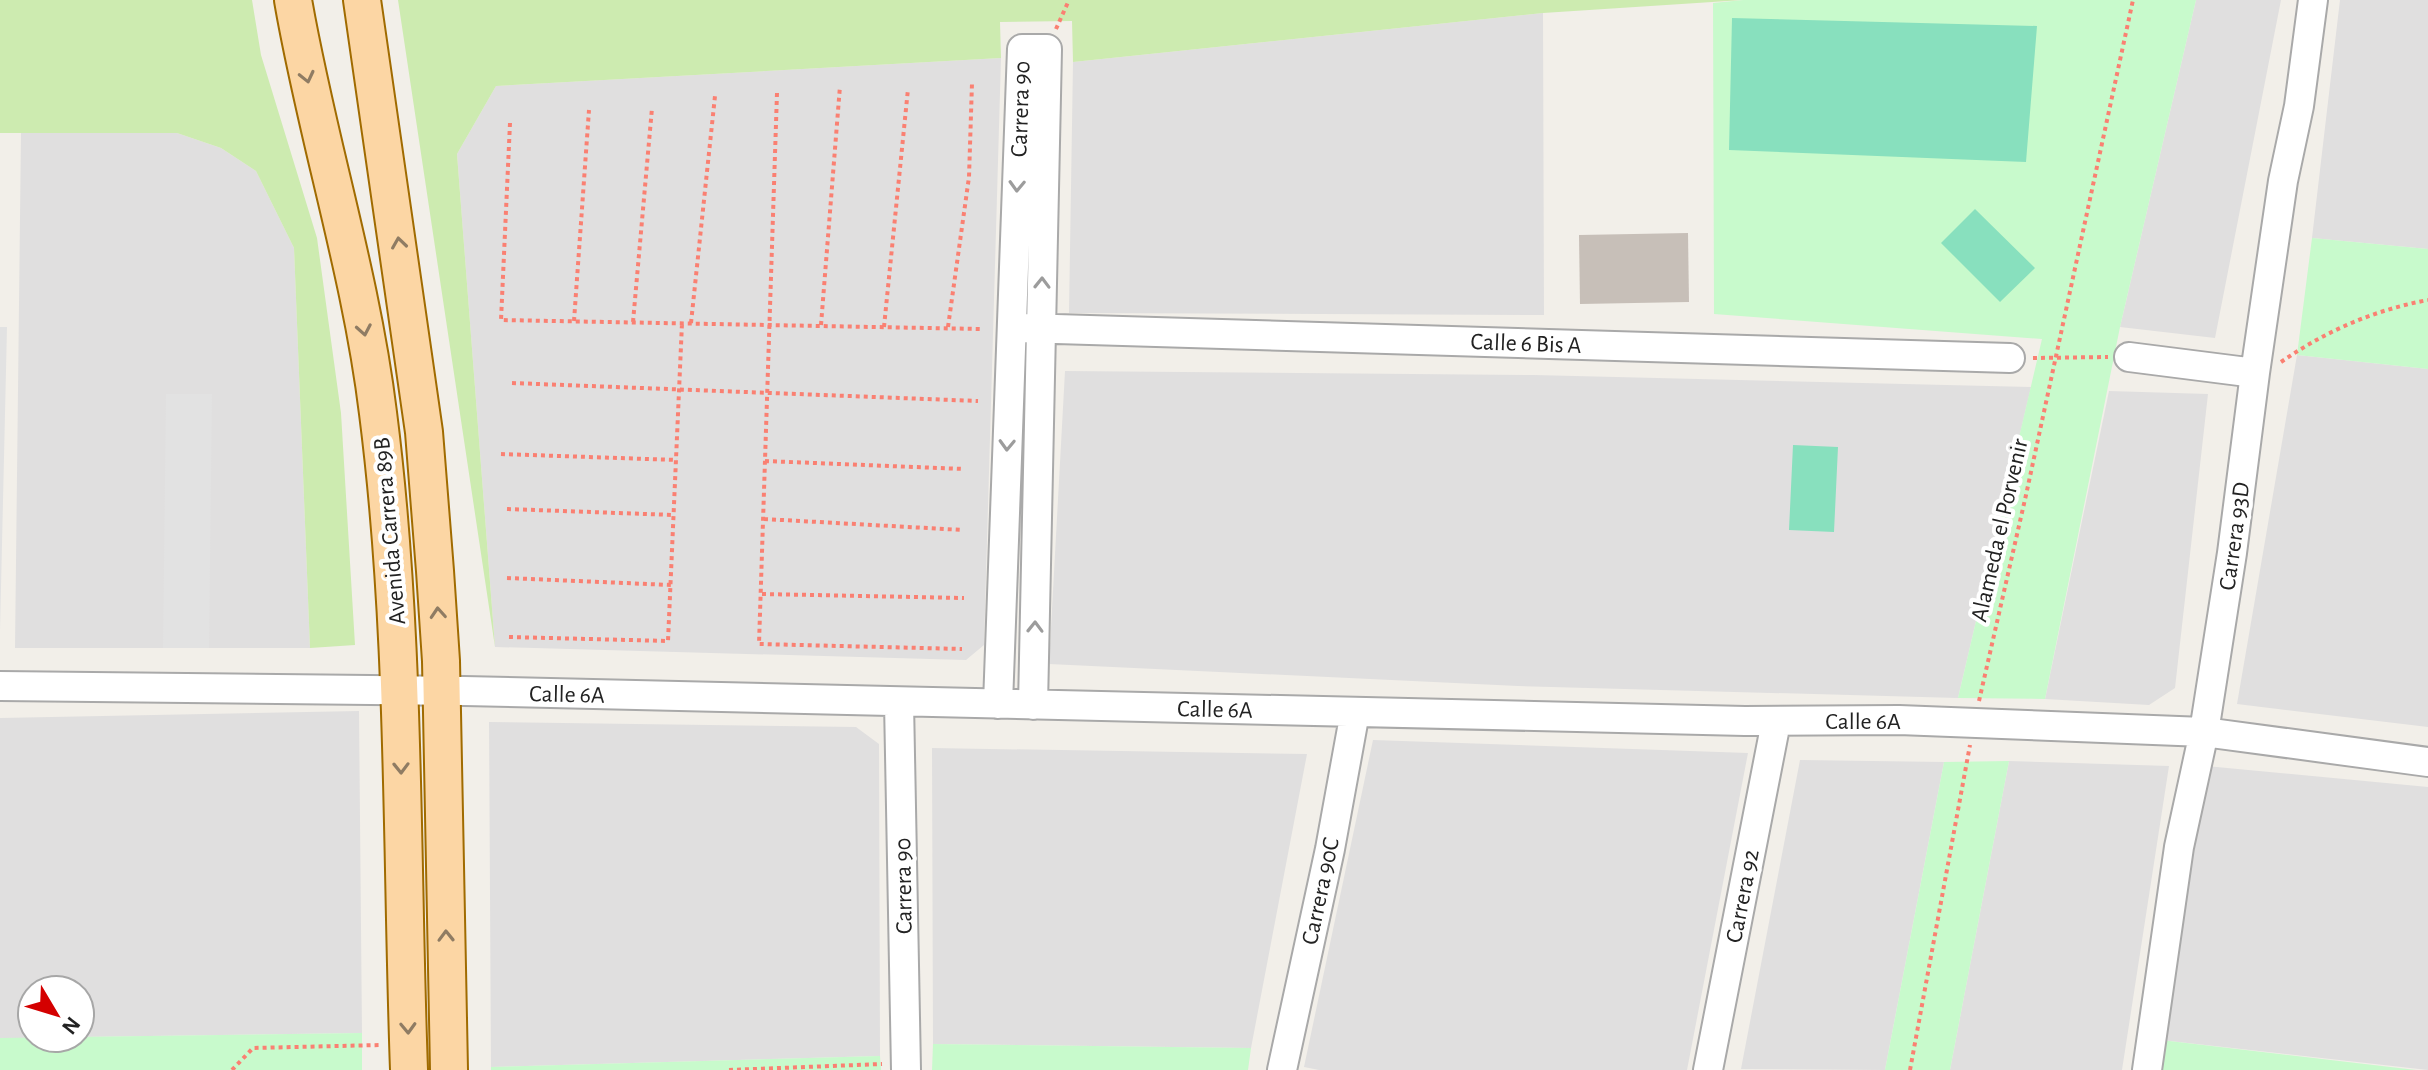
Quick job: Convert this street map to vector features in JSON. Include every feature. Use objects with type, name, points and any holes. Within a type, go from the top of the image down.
[{"type":"main road","name":"Avenida Carrera 89B","points":[[293,0],[304,63],[356,284],[378,410],[393,558],[399,690],[398,1058]]},
{"type":"main road","name":"Avenida Carrera 89B","points":[[362,0],[424,432],[441,691],[449,1070]]},
{"type":"street","name":"Carrera 93D","points":[[2147,1070],[2179,847],[2204,732],[2232,553],[2268,367],[2283,181],[2299,106],[2313,0]]},
{"type":"street","name":"Carrera 90","points":[[998,704],[1022,49],[1047,49],[1033,705]]},
{"type":"street","name":"Calle 6 Bis A","points":[[1012,327],[2010,358]]},
{"type":"street","points":[[2129,357],[2268,367]]},
{"type":"street","name":"Calle 6A","points":[[0,686],[399,690],[1776,722],[1899,720],[2204,732],[2428,762]]},
{"type":"street","name":"Carrera 90","points":[[899,702],[901,1067]]},
{"type":"street","name":"Carrera 90C","points":[[1282,1070],[1330,849],[1355,712]]},
{"type":"street","name":"Carrera 92","points":[[1708,1070],[1776,722]]},
{"type":"path","points":[[1047,49],[1069,0]]},
{"type":"path","name":"Alameda el Porvenir","points":[[1910,1070],[1974,723],[2133,0]]},
{"type":"path","points":[[948,328],[969,177],[972,83]]},
{"type":"path","points":[[821,325],[840,86]]},
{"type":"path","points":[[884,327],[908,89]]},
{"type":"path","points":[[777,93],[759,644],[962,649]]},
{"type":"path","points":[[691,323],[715,96]]},
{"type":"path","points":[[633,322],[652,108]]},
{"type":"path","points":[[574,321],[589,110]]},
{"type":"path","points":[[510,123],[501,320],[981,329]]},
{"type":"path","points":[[2268,367],[2342,326],[2389,308],[2428,300]]},
{"type":"path","points":[[509,637],[668,641],[682,323]]},
{"type":"path","points":[[2048,357],[2094,357]]},
{"type":"path","points":[[512,383],[978,401]]},
{"type":"path","points":[[501,454],[677,460]]},
{"type":"path","points":[[765,461],[964,469]]},
{"type":"path","points":[[507,509],[674,515]]},
{"type":"path","points":[[764,519],[963,530]]},
{"type":"path","points":[[507,578],[671,585]]},
{"type":"path","points":[[761,594],[964,598]]},
{"type":"path","points":[[232,1070],[253,1048],[398,1058]]},
{"type":"path","points":[[729,1070],[901,1067]]},
{"type":"shaded area","points":[[2196,0],[2281,0],[2215,338],[2120,327]]},
{"type":"shaded area","points":[[2340,0],[2428,0],[2428,249],[2312,238]]},
{"type":"shaded area","points":[[1543,13],[1544,315],[1069,313],[1073,62]]},
{"type":"shaded area","points":[[1001,58],[984,645],[966,660],[495,647],[457,154],[496,86]]},
{"type":"shaded area","points":[[21,132],[177,133],[221,148],[256,171],[294,248],[310,648],[15,648]]},
{"type":"shaded area","points":[[0,327],[7,327],[0,631]]},
{"type":"shaded area","points":[[2297,355],[2428,369],[2428,727],[2237,704]]},
{"type":"shaded area","points":[[1065,371],[1534,375],[2031,387],[1958,698],[1518,686],[1049,664]]},
{"type":"shaded area","points":[[2109,391],[2208,394],[2175,688],[2149,705],[2045,699]]},
{"type":"shaded area","points":[[166,394],[212,394],[209,648],[163,648]]},
{"type":"shaded area","points":[[359,711],[362,1033],[96,1037],[96,974],[16,974],[16,1038],[0,1038],[0,718]]},
{"type":"shaded area","points":[[489,722],[856,727],[879,744],[880,1056],[491,1067]]},
{"type":"shaded area","points":[[1373,740],[1748,753],[1687,1070],[1319,1070],[1304,1067]]},
{"type":"shaded area","points":[[932,748],[1307,754],[1251,1048],[933,1044]]},
{"type":"shaded area","points":[[1800,760],[1944,762],[1885,1070],[1741,1069]]},
{"type":"shaded area","points":[[2009,761],[2169,766],[2122,1070],[1950,1070]]},
{"type":"shaded area","points":[[2206,766],[2428,787],[2428,1070],[2161,1040]]},
{"type":"green space","points":[[0,0],[252,0],[261,55],[317,238],[341,413],[355,645],[310,648],[294,248],[256,171],[221,148],[177,133],[0,133]]},
{"type":"green space","points":[[398,0],[1743,0],[1543,13],[1073,62],[1072,21],[1000,22],[1001,58],[496,86],[457,154],[495,647]]},
{"type":"green space","points":[[1743,0],[2196,0],[2120,327],[2045,699],[1958,698],[2042,339],[1714,314],[1713,3]]},
{"type":"green space","points":[[1732,18],[2037,26],[2026,162],[1729,150]]},
{"type":"green space","points":[[1975,209],[2035,268],[2000,302],[1941,243]]},
{"type":"green space","points":[[2312,238],[2428,249],[2428,369],[2297,355]]},
{"type":"green space","points":[[1793,445],[1838,447],[1834,532],[1789,530]]},
{"type":"green space","points":[[2009,761],[1950,1070],[1885,1070],[1944,762]]},
{"type":"green space","points":[[362,1033],[362,1070],[0,1070],[0,1038],[16,1038],[16,1054],[96,1054],[96,1037]]},
{"type":"green space","points":[[2161,1040],[2416,1070],[2159,1070]]},
{"type":"green space","points":[[933,1044],[1251,1048],[1248,1070],[932,1070]]},
{"type":"green space","points":[[880,1056],[881,1070],[491,1070],[491,1067]]},
{"type":"building","points":[[1688,233],[1689,302],[1580,304],[1579,235]]}]
